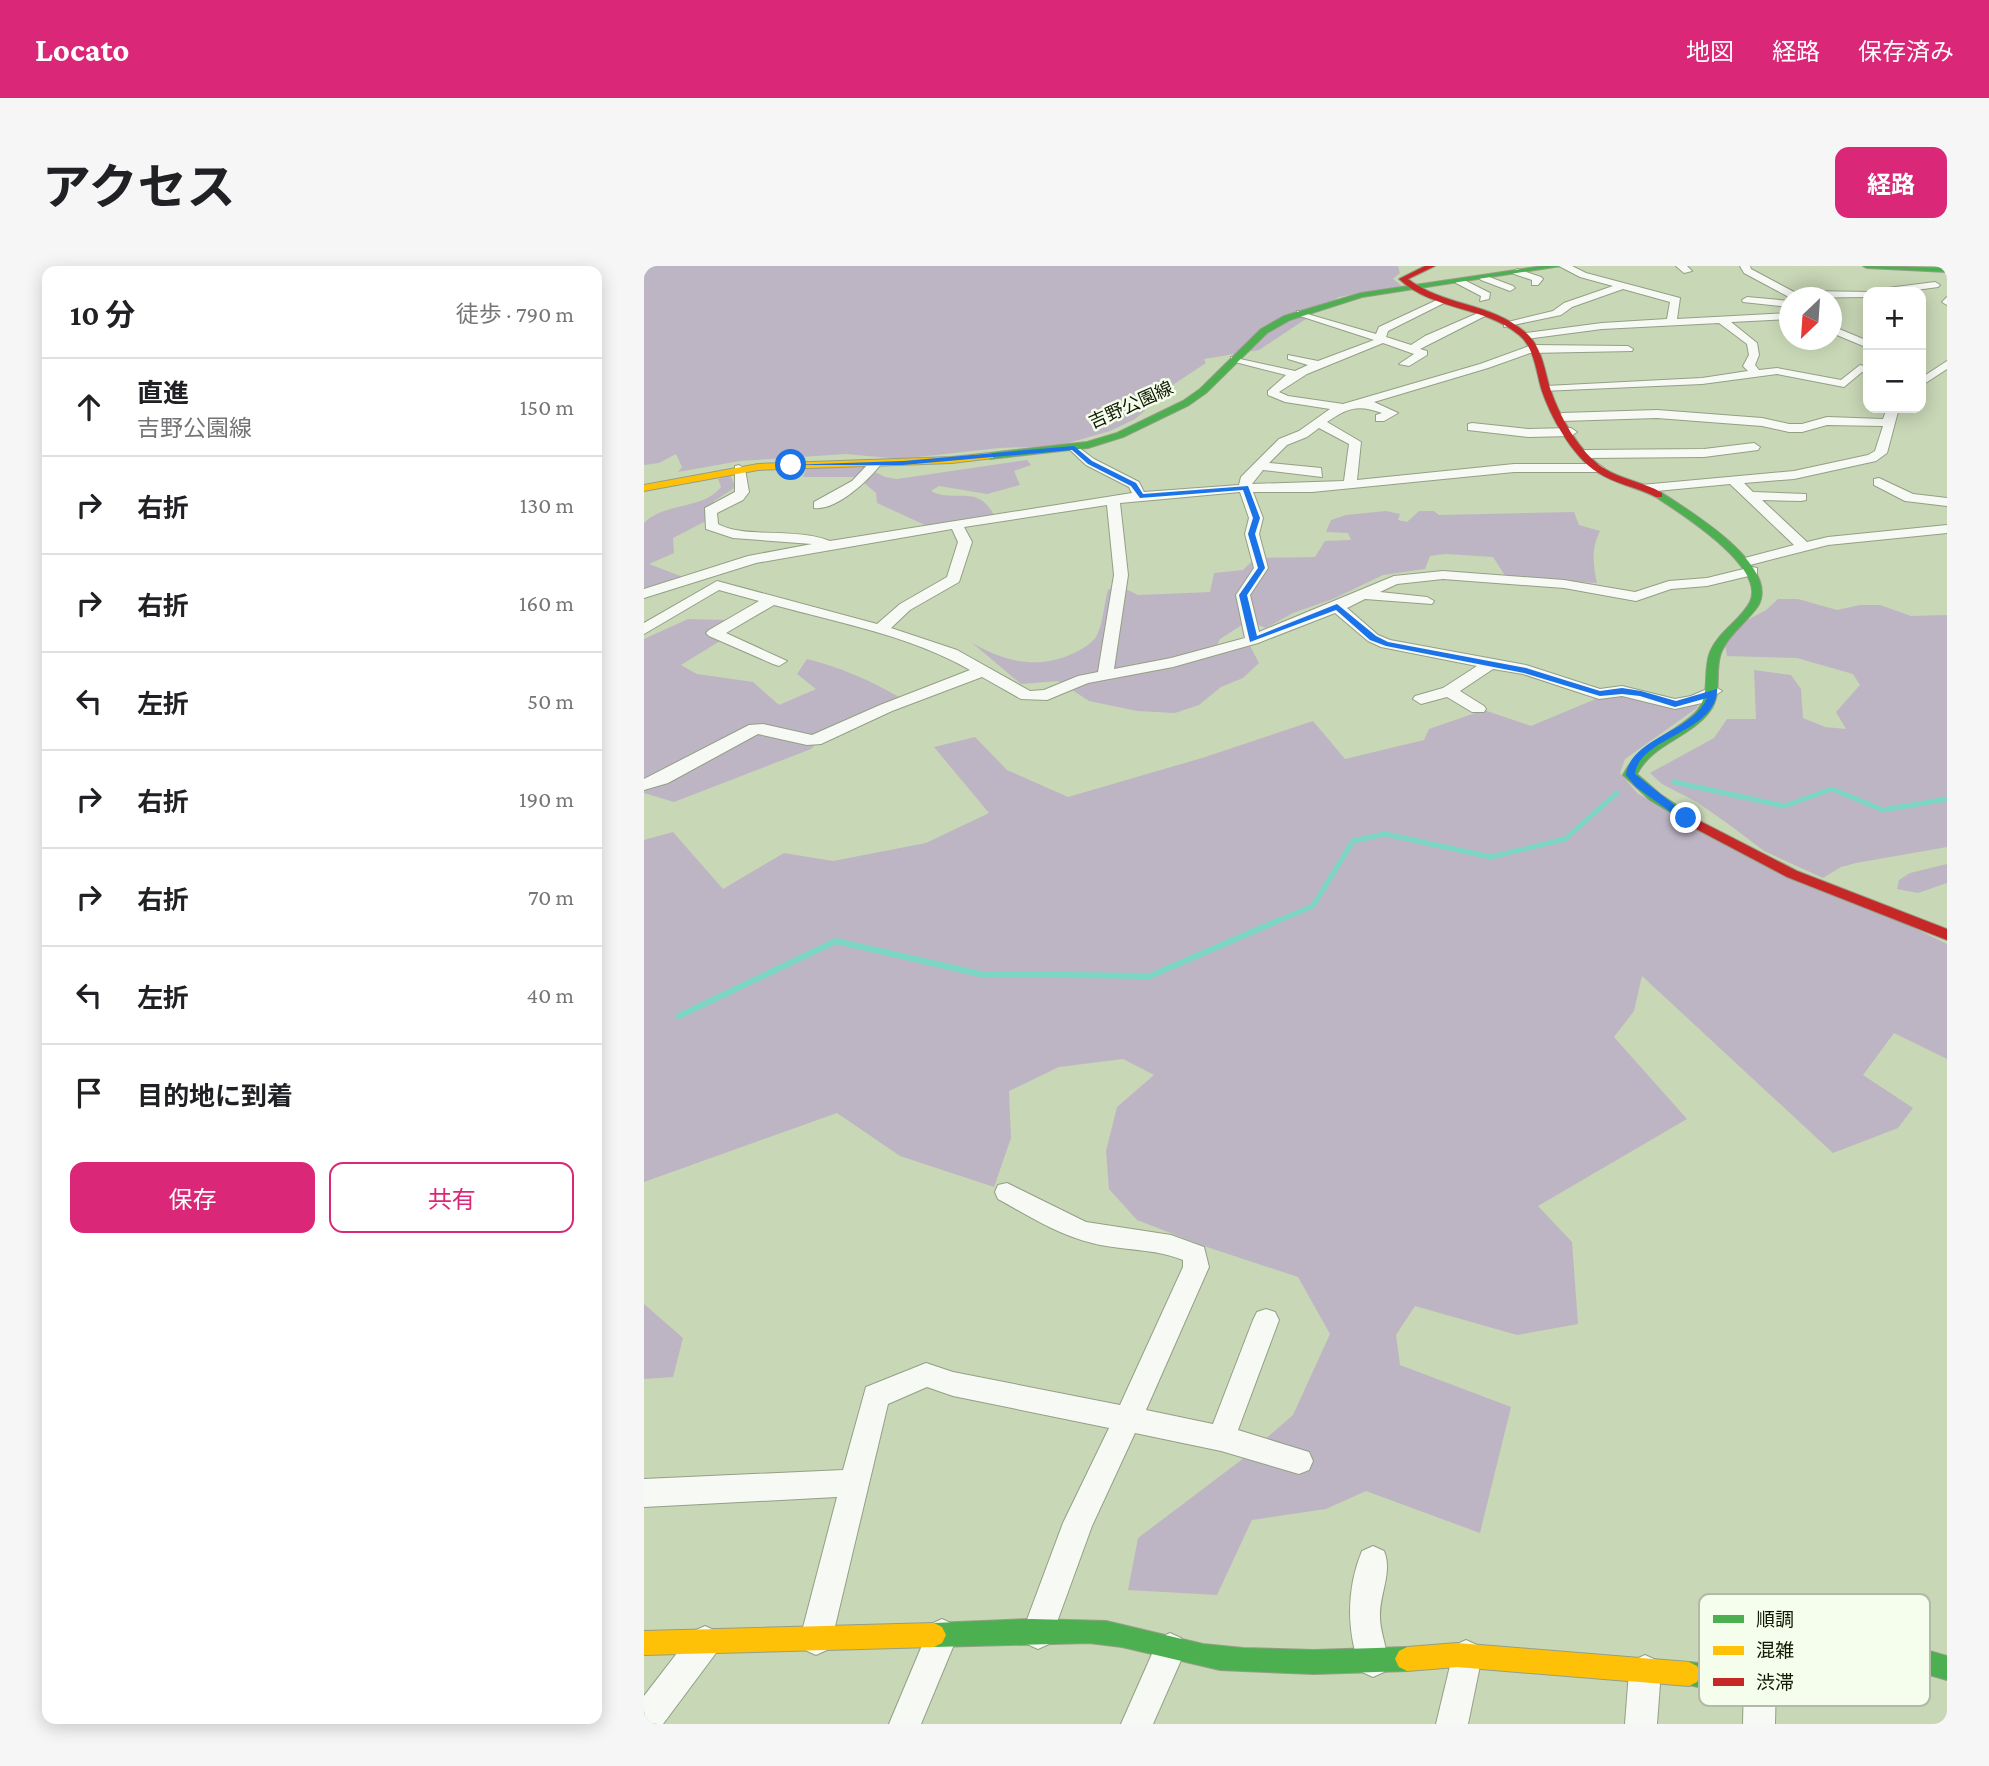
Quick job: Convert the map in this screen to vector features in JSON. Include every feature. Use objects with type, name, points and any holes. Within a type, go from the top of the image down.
[{"type":"street","points":[[1431,266],[1403,279],[1412,288],[1510,288]]},
{"type":"street","name":"吉野公園線","points":[[644,488],[739,469],[952,460],[1074,448],[1120,435],[1186,403],[1242,365],[1271,325],[1301,313],[1361,295],[1412,288],[1462,288],[1517,272],[1557,266]]},
{"type":"street","points":[[1564,266],[1583,275],[1676,300],[1671,314],[1672,322]]},
{"type":"street","points":[[1745,266],[1746,271],[1779,291]]},
{"type":"street","points":[[1867,266],[1947,270]]},
{"type":"street","points":[[1906,268],[1947,290]]},
{"type":"street","points":[[1517,272],[1538,279],[1535,284]]},
{"type":"street","points":[[1919,287],[1935,285]]},
{"type":"street","points":[[1462,288],[1492,308],[1557,313],[1580,301],[1622,286]]},
{"type":"street","points":[[1462,288],[1492,308],[1530,345],[1546,390],[1585,454],[1598,468]]},
{"type":"street","points":[[1344,408],[1287,403],[1272,393],[1275,388],[1296,376],[1373,346],[1383,329],[1395,321],[1462,288]]},
{"type":"street","points":[[1842,296],[1855,299],[1863,296]]},
{"type":"street","points":[[1747,300],[1779,299]]},
{"type":"street","points":[[1580,301],[1599,305]]},
{"type":"street","points":[[1534,304],[1569,317]]},
{"type":"street","points":[[1468,331],[1492,308]]},
{"type":"street","points":[[1414,348],[1492,308]]},
{"type":"street","points":[[1384,315],[1416,312]]},
{"type":"street","points":[[1301,313],[1423,353],[1405,364]]},
{"type":"street","points":[[1623,313],[1640,317],[1662,336]]},
{"type":"street","points":[[1253,640],[1243,595],[1261,568],[1252,534],[1256,518],[1245,488],[1246,480],[1283,442],[1303,435],[1335,411],[1430,380],[1484,366],[1530,345],[1602,326],[1779,317]]},
{"type":"street","points":[[1722,320],[1752,343],[1754,355],[1749,366],[1755,372]]},
{"type":"street","points":[[1395,321],[1416,326],[1422,323]]},
{"type":"street","points":[[1311,330],[1333,324]]},
{"type":"street","points":[[1842,333],[1863,343]]},
{"type":"street","points":[[1354,346],[1378,338]]},
{"type":"street","points":[[1530,345],[1628,349]]},
{"type":"street","points":[[1292,357],[1321,366]]},
{"type":"street","points":[[1927,380],[1947,364]]},
{"type":"street","points":[[1242,365],[1296,376],[1311,386]]},
{"type":"street","points":[[1546,390],[1702,381],[1755,372],[1791,372],[1844,384],[1860,368],[1863,369]]},
{"type":"street","points":[[1364,402],[1392,413],[1380,418]]},
{"type":"street","points":[[1646,488],[1794,475],[1872,458],[1881,453],[1891,413]]},
{"type":"street","points":[[1562,417],[1657,414],[1762,422],[1789,428],[1802,428],[1827,421],[1888,423]]},
{"type":"street","points":[[1319,423],[1355,442],[1350,484]]},
{"type":"street","points":[[1472,427],[1528,433],[1571,432]]},
{"type":"street","points":[[1585,454],[1704,453],[1754,447]]},
{"type":"street","points":[[1074,448],[1090,462],[1134,485],[1140,496]]},
{"type":"street","points":[[819,505],[857,484],[875,464]]},
{"type":"street","points":[[1259,466],[1317,471],[1317,474]]},
{"type":"street","points":[[644,629],[715,579],[753,559],[827,545],[1140,496],[1245,488],[1312,488],[1492,470],[1598,468],[1668,499],[1749,567],[1758,579],[1759,591],[1745,616],[1716,651],[1713,661],[1714,691],[1708,707],[1697,718],[1643,753],[1632,765],[1630,775],[1639,785],[1707,831],[1802,880],[1947,935]]},
{"type":"street","points":[[739,469],[742,492],[738,497],[710,511],[711,526],[716,530],[731,533],[812,537],[827,545]]},
{"type":"street","points":[[1733,480],[1803,545]]},
{"type":"street","points":[[1879,482],[1910,498],[1947,502]]},
{"type":"street","points":[[1750,496],[1801,497]]},
{"type":"street","points":[[1104,675],[1122,575],[1112,500]]},
{"type":"street","points":[[880,629],[905,607],[954,579],[965,542],[956,524]]},
{"type":"street","points":[[644,594],[715,579],[772,600],[880,629],[951,653],[1027,696],[1046,695],[1084,679],[1173,662],[1253,640],[1337,607],[1394,580],[1443,575],[1564,584],[1636,597],[1669,585],[1707,582],[1803,545],[1947,529]]},
{"type":"street","points":[[1931,531],[1947,546]]},
{"type":"street","points":[[1363,595],[1427,601]]},
{"type":"street","points":[[772,600],[714,633],[779,661]]},
{"type":"street","points":[[1337,607],[1373,638],[1386,644],[1526,670],[1592,692],[1641,694],[1675,704],[1696,700],[1714,691]]},
{"type":"street","points":[[1373,638],[1369,643],[1378,655]]},
{"type":"street","points":[[1421,699],[1449,691],[1491,663]]},
{"type":"street","points":[[644,785],[662,779],[755,729],[765,728],[806,741],[814,740],[886,708],[983,671]]},
{"type":"street","points":[[1449,691],[1478,709]]},
{"type":"street","points":[[1007,1192],[1065,1224],[1093,1233],[1180,1247],[1195,1254],[1196,1267],[1078,1523],[1038,1633]]},
{"type":"street","points":[[1220,1438],[1266,1320]]},
{"type":"street","points":[[816,1639],[876,1396],[926,1375],[953,1384],[1220,1438],[1298,1461]]},
{"type":"street","points":[[644,1493],[855,1483]]},
{"type":"street","points":[[1373,1561],[1364,1618],[1373,1661]]},
{"type":"street","points":[[644,1643],[1089,1631],[1128,1635],[1170,1649],[1219,1658],[1373,1661],[1466,1657],[1699,1675]]},
{"type":"street","points":[[905,1724],[942,1636]]},
{"type":"street","points":[[644,1722],[705,1642]]},
{"type":"street","points":[[1137,1724],[1170,1649]]},
{"type":"street","points":[[1452,1724],[1466,1657]]},
{"type":"street","points":[[1930,1663],[1947,1668]]},
{"type":"street","points":[[1641,1724],[1645,1671]]},
{"type":"street","points":[[1759,1706],[1759,1724]]},
{"type":"shaded area","points":[[644,266],[1398,266],[1400,273],[1393,279],[1402,286],[1339,297],[1259,350],[1204,359],[1206,363],[1147,402],[1148,408],[1135,419],[1110,431],[1058,446],[999,448],[900,459],[846,454],[740,461],[678,472],[682,467],[676,454],[659,463],[644,465]]},
{"type":"shaded area","points":[[1027,460],[1031,465],[1014,471],[1020,485],[987,494],[939,486],[931,491],[949,496],[974,497],[988,506],[995,517],[927,526],[877,503],[876,493],[857,477],[803,477],[807,467],[863,466],[885,477],[897,479]]},
{"type":"shaded area","points":[[730,475],[736,487],[714,501],[708,520],[673,538],[674,553],[649,564],[683,577],[644,591],[644,523],[652,516],[713,494],[721,487],[718,479]]},
{"type":"shaded area","points":[[1386,511],[1400,514],[1398,520],[1407,522],[1419,511],[1434,511],[1439,515],[1574,512],[1579,525],[1600,531],[1594,557],[1597,583],[1506,577],[1493,557],[1445,554],[1430,556],[1425,569],[1383,575],[1333,599],[1293,613],[1266,628],[1248,621],[1220,639],[1216,647],[1250,646],[1259,663],[1243,678],[1221,687],[1199,705],[1175,713],[1137,711],[1089,701],[1058,681],[1021,684],[971,642],[1009,659],[1034,662],[1061,658],[1083,648],[1096,637],[1108,590],[1118,585],[1138,595],[1210,592],[1214,573],[1243,570],[1255,558],[1315,557],[1325,541],[1351,540],[1348,533],[1326,532],[1331,520],[1346,515]]},
{"type":"shaded area","points":[[1778,599],[1798,599],[1837,610],[1860,605],[1880,605],[1911,616],[1947,615],[1947,847],[1856,863],[1841,867],[1823,878],[1764,851],[1697,802],[1662,784],[1650,773],[1714,738],[1727,719],[1756,719],[1754,670],[1791,675],[1801,689],[1803,718],[1825,727],[1846,729],[1836,712],[1860,685],[1853,674],[1797,658],[1727,656],[1725,644],[1738,625],[1766,610]]},
{"type":"shaded area","points":[[688,619],[729,620],[707,634],[720,641],[681,665],[697,674],[753,682],[779,705],[816,689],[797,674],[807,659],[854,675],[899,697],[835,724],[811,749],[674,802],[644,793],[644,639]]},
{"type":"shaded area","points":[[1610,693],[1699,703],[1697,708],[1625,759],[1620,773],[1638,794],[1947,944],[1947,1059],[1894,1033],[1863,1075],[1913,1108],[1898,1128],[1833,1153],[1642,976],[1634,1011],[1614,1037],[1687,1119],[1538,1206],[1572,1242],[1578,1324],[1517,1335],[1415,1306],[1396,1335],[1400,1365],[1511,1407],[1480,1533],[1366,1491],[1326,1509],[1252,1520],[1217,1595],[1128,1590],[1138,1538],[1240,1461],[1293,1415],[1330,1334],[1298,1277],[1204,1246],[1137,1220],[1109,1189],[1106,1151],[1117,1107],[1154,1075],[1123,1059],[1059,1067],[1009,1091],[1011,1138],[994,1187],[900,1156],[837,1113],[644,1182],[644,840],[673,832],[723,889],[784,853],[833,861],[926,843],[989,813],[934,747],[975,737],[1007,770],[1068,797],[1202,758],[1313,721],[1345,759],[1424,740],[1429,729],[1484,710],[1531,726]]},
{"type":"shaded area","points":[[1947,864],[1947,883],[1918,893],[1897,889],[1899,880],[1910,873]]},
{"type":"shaded area","points":[[644,1304],[683,1338],[673,1377],[644,1379]]},
{"type":"waterway","points":[[1674,782],[1784,806],[1832,789],[1883,810],[1947,799]]},
{"type":"waterway","points":[[1273,923],[1313,906],[1353,841],[1385,834],[1491,857],[1565,839],[1617,793]]},
{"type":"waterway","points":[[679,1016],[836,941],[980,974],[1150,976],[1277,921]]},
{"type":"traffic: fast","points":[[990,456],[1088,445],[1120,435],[1186,403],[1203,391],[1264,331],[1287,318],[1361,295],[1557,266]]},
{"type":"traffic: fast","points":[[1867,266],[1947,270]]},
{"type":"traffic: fast","points":[[1659,495],[1722,541],[1751,571],[1758,586],[1757,599],[1753,606],[1723,640],[1715,654],[1712,692],[1707,707],[1692,722],[1652,747],[1643,755],[1630,775],[1655,797],[1688,819]]},
{"type":"traffic: fast","points":[[934,1635],[1089,1631],[1220,1658],[1314,1662],[1407,1659]]},
{"type":"traffic: fast","points":[[1930,1663],[1947,1668]]},
{"type":"traffic: fast","points":[[1689,1674],[1699,1675]]},
{"type":"traffic: slow","points":[[644,488],[758,467],[952,460],[990,456]]},
{"type":"traffic: slow","points":[[644,1643],[934,1635]]},
{"type":"traffic: slow","points":[[1407,1659],[1457,1655],[1689,1674]]},
{"type":"traffic: jam","points":[[1431,266],[1403,279],[1431,297],[1499,319],[1525,335],[1537,356],[1552,404],[1585,456],[1607,474],[1659,495]]},
{"type":"traffic: jam","points":[[1688,819],[1792,874],[1947,935]]},
{"type":"route","points":[[791,465],[903,463],[1074,448],[1090,462],[1134,485],[1140,496],[1245,488],[1256,518],[1252,534],[1261,568],[1243,595],[1253,640],[1278,633],[1337,607],[1373,638],[1386,644],[1526,670],[1600,694],[1622,691],[1675,704],[1696,700],[1714,691],[1708,707],[1697,718],[1643,753],[1632,765],[1630,775],[1639,785],[1686,818]]}]
